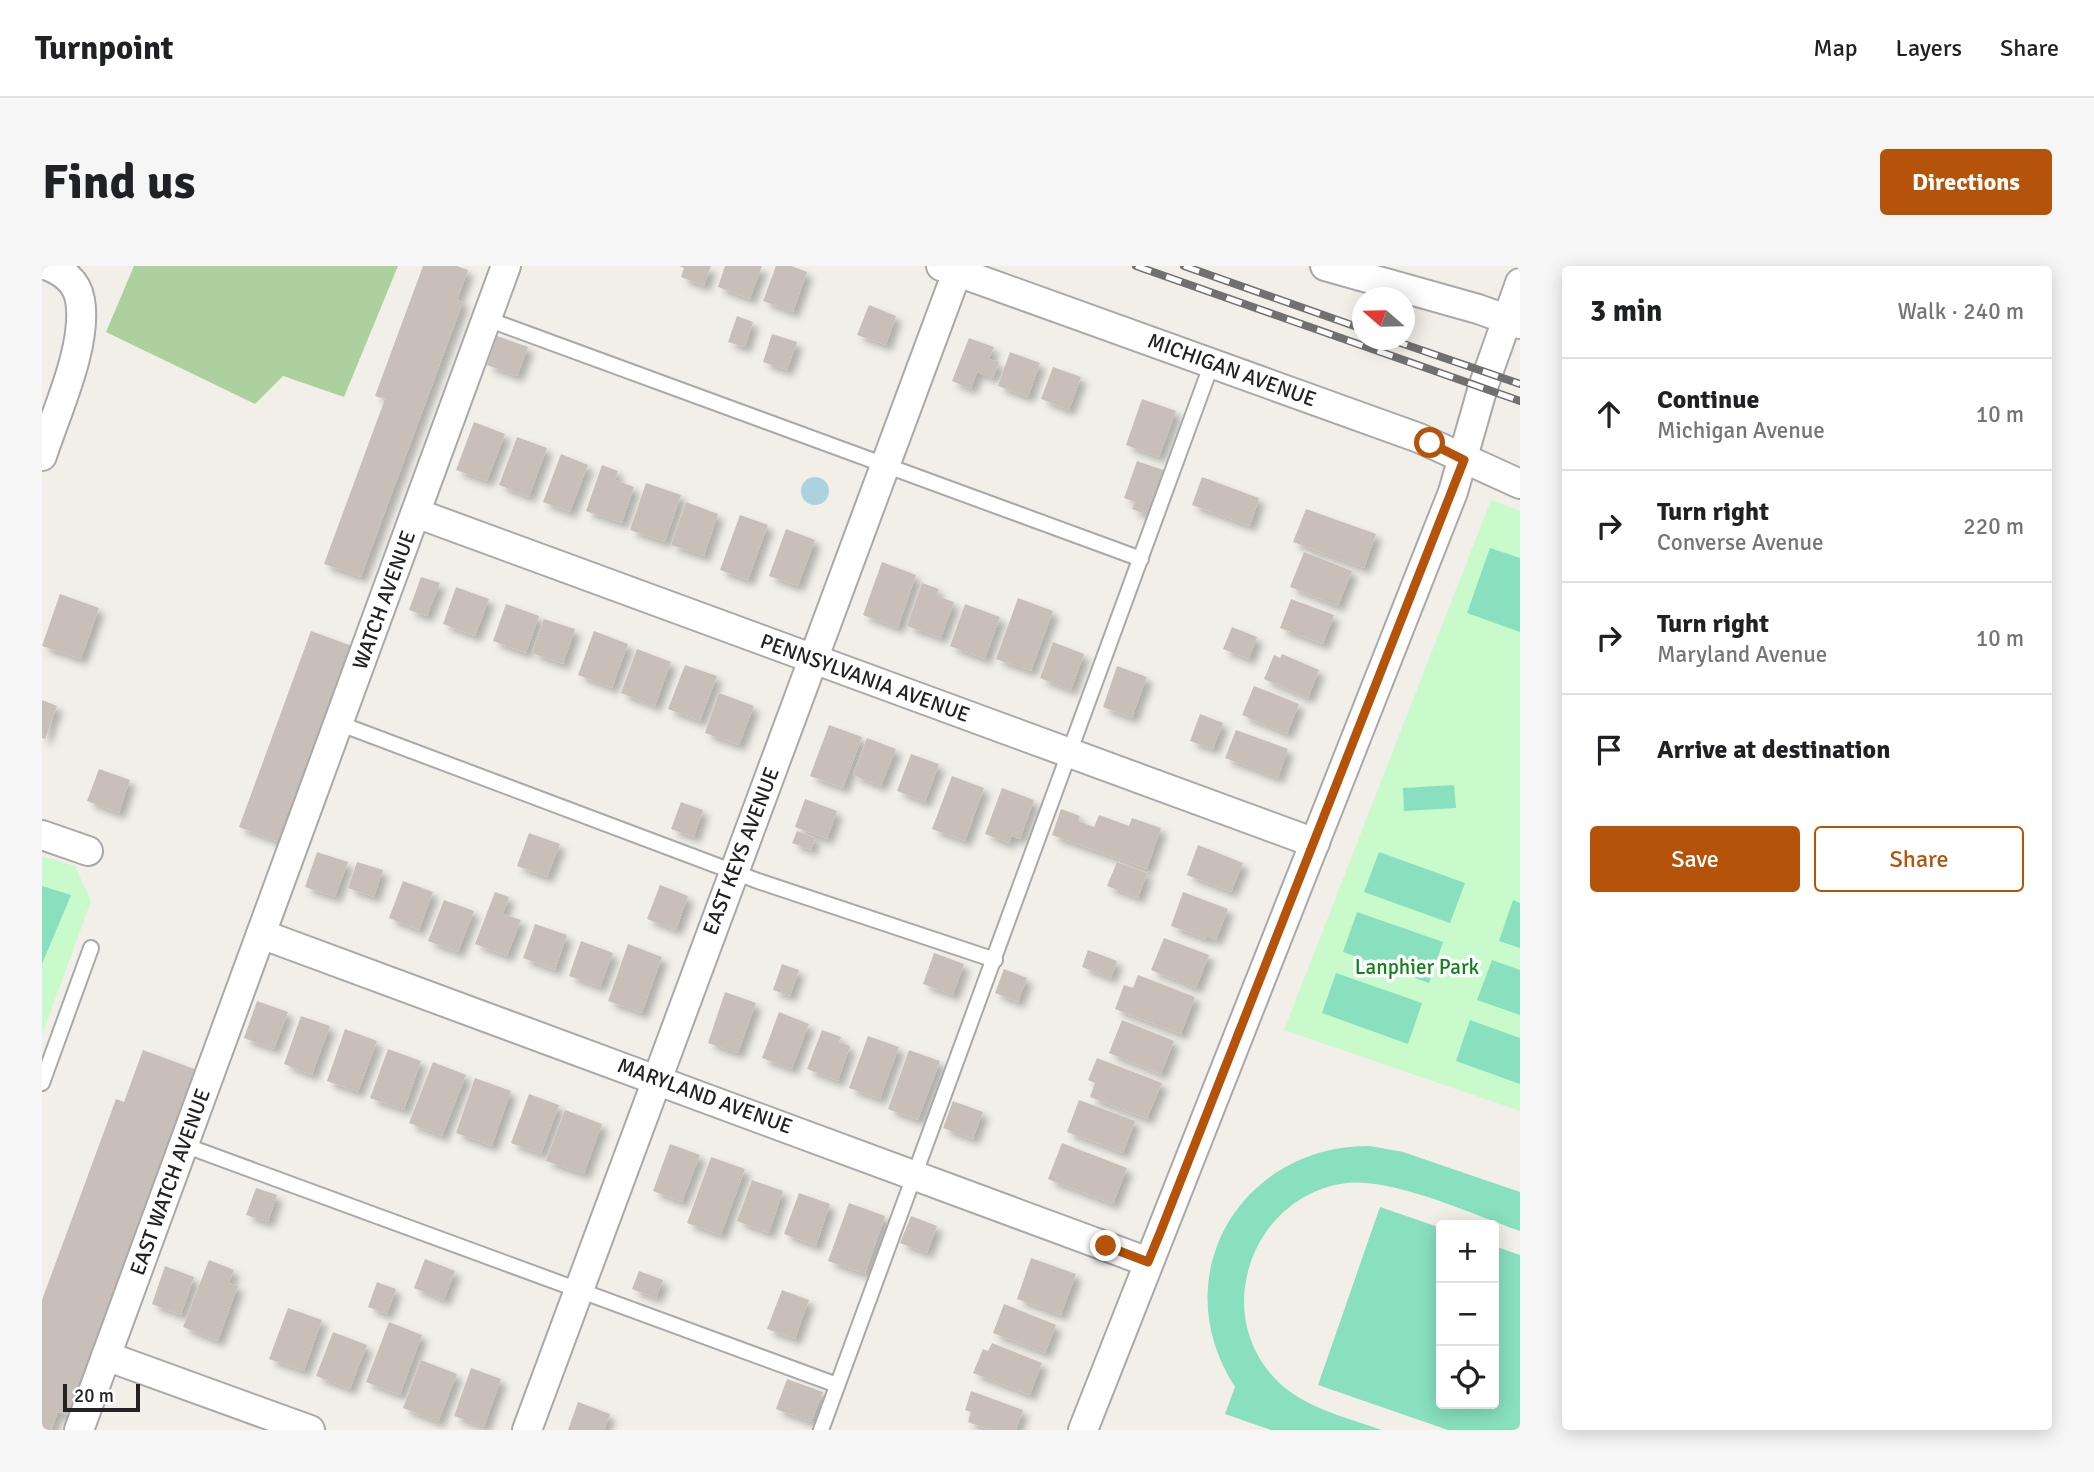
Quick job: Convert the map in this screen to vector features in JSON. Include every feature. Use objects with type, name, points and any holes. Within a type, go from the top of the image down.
[{"type":"street","points":[[42,456],[81,332],[80,298],[73,283],[64,274],[48,266]]},
{"type":"street","name":"WATCH AVENUE","points":[[261,934],[506,266]]},
{"type":"street","points":[[1325,266],[1514,322]]},
{"type":"street","name":"MICHIGAN AVENUE","points":[[949,269],[1419,438],[1520,484]]},
{"type":"street","name":"EAST KEYS AVENUE","points":[[527,1430],[885,465],[949,269]]},
{"type":"street","points":[[1083,1430],[1464,460],[1483,387],[1514,322],[1520,283]]},
{"type":"street","name":"PENNSYLVANIA AVENUE","points":[[416,513],[1315,843]]},
{"type":"street","points":[[42,835],[88,851]]},
{"type":"street","name":"MARYLAND AVENUE","points":[[261,934],[1148,1262]]},
{"type":"street","name":"EAST WATCH AVENUE","points":[[79,1430],[261,934]]},
{"type":"street","points":[[106,1356],[310,1430]]},
{"type":"lane","points":[[487,319],[1141,559]]},
{"type":"lane","points":[[821,1430],[1212,363]]},
{"type":"lane","points":[[338,723],[733,871],[995,960]]},
{"type":"lane","points":[[42,1083],[91,948]]},
{"type":"lane","points":[[184,1145],[838,1385]]},
{"type":"green space","points":[[134,266],[398,266],[344,397],[283,376],[255,404],[106,332]]},
{"type":"green space","name":"Lanphier Park","points":[[1491,500],[1520,511],[1520,1111],[1284,1030]]},
{"type":"green space","points":[[1490,548],[1520,558],[1520,632],[1467,613]]},
{"type":"green space","points":[[1454,785],[1456,808],[1404,811],[1403,788]]},
{"type":"green space","points":[[1379,852],[1465,883],[1450,923],[1364,892]]},
{"type":"green space","points":[[42,856],[75,866],[91,901],[42,1035]]},
{"type":"green space","points":[[42,886],[71,895],[42,964]]},
{"type":"green space","points":[[1513,900],[1520,903],[1520,948],[1499,941]]},
{"type":"green space","points":[[1357,912],[1443,942],[1429,983],[1343,952]]},
{"type":"green space","points":[[1492,960],[1520,970],[1520,1015],[1477,1000]]},
{"type":"green space","points":[[1336,973],[1422,1003],[1408,1044],[1322,1013]]},
{"type":"green space","points":[[1470,1020],[1520,1038],[1520,1084],[1456,1061]]},
{"type":"green space","points":[[1370,1146],[1403,1152],[1520,1192],[1520,1231],[1499,1223],[1499,1220],[1491,1220],[1410,1192],[1366,1183],[1347,1183],[1315,1191],[1289,1208],[1268,1230],[1253,1256],[1245,1285],[1245,1316],[1253,1345],[1270,1373],[1294,1394],[1322,1409],[1382,1430],[1271,1430],[1225,1414],[1235,1387],[1215,1345],[1208,1302],[1212,1262],[1227,1225],[1252,1193],[1284,1168],[1324,1152]]},
{"type":"green space","points":[[1380,1207],[1436,1226],[1436,1409],[1499,1409],[1499,1248],[1520,1255],[1520,1430],[1448,1430],[1318,1385]]},
{"type":"water","points":[[815,477],[825,481],[829,491],[825,501],[815,505],[805,501],[801,491],[805,481]]},
{"type":"building","points":[[423,266],[457,266],[468,270],[457,300],[463,302],[361,577],[324,564],[385,399],[375,396]]},
{"type":"building","points":[[679,266],[711,266],[704,286],[681,277],[684,268]]},
{"type":"building","points":[[725,266],[762,266],[750,299],[718,287]]},
{"type":"building","points":[[776,266],[791,266],[807,272],[793,312],[763,301]]},
{"type":"building","points":[[869,305],[896,316],[886,345],[857,335]]},
{"type":"building","points":[[737,316],[753,322],[745,347],[728,342]]},
{"type":"building","points":[[772,334],[797,342],[787,370],[763,362]]},
{"type":"building","points":[[497,336],[528,347],[517,376],[487,365]]},
{"type":"building","points":[[969,338],[994,347],[989,359],[999,362],[993,378],[977,372],[971,389],[952,381]]},
{"type":"building","points":[[1010,352],[1040,363],[1028,397],[998,386]]},
{"type":"building","points":[[1053,367],[1081,377],[1069,410],[1041,399]]},
{"type":"building","points":[[1142,399],[1176,411],[1159,457],[1126,445]]},
{"type":"building","points":[[474,422],[505,434],[487,481],[456,470]]},
{"type":"building","points":[[517,437],[547,448],[529,497],[499,485]]},
{"type":"building","points":[[561,454],[588,465],[570,512],[543,502]]},
{"type":"building","points":[[1137,461],[1166,471],[1150,516],[1132,509],[1135,502],[1124,498]]},
{"type":"building","points":[[602,465],[618,471],[615,480],[634,487],[622,523],[586,511]]},
{"type":"building","points":[[1202,477],[1259,498],[1250,526],[1192,505]]},
{"type":"building","points":[[646,483],[681,495],[665,542],[630,530]]},
{"type":"building","points":[[686,502],[718,514],[704,556],[671,545]]},
{"type":"building","points":[[1306,509],[1376,534],[1364,568],[1293,542]]},
{"type":"building","points":[[740,515],[768,525],[748,580],[720,570]]},
{"type":"building","points":[[786,529],[815,540],[798,586],[769,576]]},
{"type":"building","points":[[1304,552],[1352,571],[1338,606],[1290,587]]},
{"type":"building","points":[[882,562],[916,575],[898,628],[863,615]]},
{"type":"building","points":[[421,577],[440,583],[427,616],[409,610]]},
{"type":"building","points":[[922,583],[939,589],[936,596],[954,602],[941,638],[907,626]]},
{"type":"building","points":[[456,587],[489,599],[475,636],[443,624]]},
{"type":"building","points":[[60,594],[99,608],[81,659],[42,646]]},
{"type":"building","points":[[1018,598],[1053,611],[1031,671],[996,659]]},
{"type":"building","points":[[1291,599],[1334,615],[1323,644],[1280,628]]},
{"type":"building","points":[[506,604],[539,616],[526,653],[493,641]]},
{"type":"building","points":[[965,604],[1000,617],[985,659],[950,646]]},
{"type":"building","points":[[544,619],[575,629],[563,664],[532,653]]},
{"type":"building","points":[[1232,627],[1257,637],[1249,659],[1223,649]]},
{"type":"building","points":[[311,631],[352,646],[279,842],[239,827]]},
{"type":"building","points":[[594,631],[628,644],[612,688],[578,675]]},
{"type":"building","points":[[1053,642],[1084,654],[1071,690],[1040,678]]},
{"type":"building","points":[[637,649],[671,662],[655,706],[621,693]]},
{"type":"building","points":[[1282,654],[1319,670],[1308,698],[1264,679],[1274,655],[1280,658]]},
{"type":"building","points":[[685,665],[717,676],[700,721],[668,709]]},
{"type":"building","points":[[1117,666],[1147,677],[1132,718],[1103,707]]},
{"type":"building","points":[[1254,686],[1299,704],[1287,734],[1242,715]]},
{"type":"building","points":[[719,693],[754,706],[739,745],[705,733]]},
{"type":"building","points":[[42,700],[57,706],[45,739],[42,738]]},
{"type":"building","points":[[1200,714],[1223,723],[1213,749],[1190,741]]},
{"type":"building","points":[[829,725],[862,737],[843,788],[810,776]]},
{"type":"building","points":[[1236,730],[1288,749],[1278,778],[1225,758]]},
{"type":"building","points":[[867,738],[896,749],[881,786],[853,775]]},
{"type":"building","points":[[911,754],[939,764],[925,802],[897,791]]},
{"type":"building","points":[[99,769],[130,780],[119,813],[87,801]]},
{"type":"building","points":[[952,776],[984,788],[965,841],[932,829]]},
{"type":"building","points":[[1002,788],[1034,800],[1020,839],[1011,836],[1009,843],[985,834]]},
{"type":"building","points":[[805,799],[837,811],[827,839],[795,827]]},
{"type":"building","points":[[681,802],[703,810],[694,837],[671,829]]},
{"type":"building","points":[[1061,809],[1080,816],[1078,821],[1094,827],[1099,815],[1129,826],[1132,818],[1161,828],[1147,869],[1052,835]]},
{"type":"building","points":[[797,831],[815,838],[811,850],[792,843]]},
{"type":"building","points":[[529,833],[560,844],[547,877],[517,866]]},
{"type":"building","points":[[1198,845],[1243,863],[1231,892],[1187,875]]},
{"type":"building","points":[[317,852],[348,862],[335,897],[305,887]]},
{"type":"building","points":[[357,862],[383,870],[374,897],[348,888]]},
{"type":"building","points":[[1117,862],[1147,873],[1138,898],[1107,886]]},
{"type":"building","points":[[403,881],[433,892],[419,930],[389,918]]},
{"type":"building","points":[[660,885],[688,896],[676,930],[647,919]]},
{"type":"building","points":[[495,892],[509,897],[503,914],[521,920],[507,956],[475,944]]},
{"type":"building","points":[[1183,892],[1228,909],[1216,940],[1171,926]]},
{"type":"building","points":[[444,900],[474,911],[458,952],[428,941]]},
{"type":"building","points":[[535,924],[567,935],[555,970],[523,958]]},
{"type":"building","points":[[1164,938],[1209,955],[1196,988],[1151,970]]},
{"type":"building","points":[[581,941],[613,953],[600,987],[569,976]]},
{"type":"building","points":[[628,944],[662,957],[642,1013],[608,1001]]},
{"type":"building","points":[[1088,950],[1117,961],[1111,978],[1082,967]]},
{"type":"building","points":[[934,953],[964,964],[953,995],[923,984]]},
{"type":"building","points":[[782,964],[799,970],[790,996],[773,990]]},
{"type":"building","points":[[1004,969],[1027,978],[1018,1002],[995,993]]},
{"type":"building","points":[[1138,975],[1195,997],[1181,1034],[1115,1009],[1124,985],[1133,988]]},
{"type":"building","points":[[725,992],[756,1003],[738,1053],[708,1043]]},
{"type":"building","points":[[257,1001],[288,1012],[274,1049],[244,1038]]},
{"type":"building","points":[[779,1012],[809,1024],[792,1069],[762,1058]]},
{"type":"building","points":[[301,1016],[330,1026],[312,1075],[284,1064]]},
{"type":"building","points":[[1122,1020],[1174,1041],[1161,1074],[1109,1053]]},
{"type":"building","points":[[345,1029],[377,1041],[358,1092],[327,1081]]},
{"type":"building","points":[[822,1030],[841,1037],[839,1042],[850,1046],[838,1081],[807,1069]]},
{"type":"building","points":[[868,1036],[899,1047],[880,1099],[849,1088]]},
{"type":"building","points":[[388,1049],[421,1061],[404,1110],[370,1098]]},
{"type":"building","points":[[143,1050],[197,1070],[70,1416],[58,1412],[51,1430],[42,1430],[42,1300],[116,1099],[124,1102]]},
{"type":"building","points":[[909,1050],[940,1061],[918,1120],[888,1109]]},
{"type":"building","points":[[1097,1058],[1162,1083],[1147,1119],[1090,1097],[1095,1083],[1088,1080]]},
{"type":"building","points":[[433,1062],[466,1075],[442,1136],[409,1123]]},
{"type":"building","points":[[475,1078],[511,1091],[492,1146],[456,1133]]},
{"type":"building","points":[[529,1094],[559,1105],[541,1154],[511,1143]]},
{"type":"building","points":[[1079,1100],[1135,1121],[1123,1153],[1067,1132]]},
{"type":"building","points":[[953,1101],[983,1112],[973,1139],[943,1128]]},
{"type":"building","points":[[565,1110],[602,1124],[584,1174],[546,1161]]},
{"type":"building","points":[[1062,1143],[1127,1168],[1113,1204],[1048,1179]]},
{"type":"building","points":[[670,1144],[700,1155],[682,1202],[653,1191]]},
{"type":"building","points":[[711,1157],[745,1169],[721,1235],[687,1223]]},
{"type":"building","points":[[752,1180],[783,1191],[769,1233],[737,1221]]},
{"type":"building","points":[[256,1188],[277,1195],[268,1222],[246,1215]]},
{"type":"building","points":[[799,1193],[830,1204],[816,1246],[784,1234]]},
{"type":"building","points":[[849,1203],[885,1216],[865,1274],[828,1261]]},
{"type":"building","points":[[911,1216],[937,1226],[927,1253],[900,1243]]},
{"type":"building","points":[[1031,1258],[1076,1274],[1061,1315],[1017,1299]]},
{"type":"building","points":[[425,1259],[455,1271],[444,1300],[414,1288]]},
{"type":"building","points":[[209,1260],[234,1270],[229,1283],[238,1286],[218,1341],[183,1327]]},
{"type":"building","points":[[165,1266],[194,1277],[181,1315],[152,1304]]},
{"type":"building","points":[[639,1271],[663,1280],[656,1298],[632,1289]]},
{"type":"building","points":[[377,1282],[396,1289],[387,1314],[368,1307]]},
{"type":"building","points":[[782,1290],[809,1300],[795,1339],[767,1329]]},
{"type":"building","points":[[1004,1304],[1056,1325],[1045,1353],[993,1333]]},
{"type":"building","points":[[288,1308],[322,1320],[304,1371],[269,1359]]},
{"type":"building","points":[[389,1322],[422,1335],[400,1395],[366,1382]]},
{"type":"building","points":[[333,1332],[367,1345],[350,1389],[316,1376]]},
{"type":"building","points":[[992,1343],[1042,1363],[1030,1395],[973,1373],[983,1349],[988,1351]]},
{"type":"building","points":[[421,1360],[457,1374],[438,1422],[403,1408]]},
{"type":"building","points":[[471,1368],[501,1379],[484,1427],[454,1416]]},
{"type":"building","points":[[787,1379],[823,1392],[811,1422],[776,1409]]},
{"type":"building","points":[[971,1391],[1023,1410],[1016,1430],[990,1430],[968,1422],[971,1412],[965,1410]]},
{"type":"building","points":[[578,1402],[610,1414],[604,1430],[568,1430]]},
{"type":"railway","points":[[1136,266],[1520,401]]},
{"type":"railway","points":[[1184,266],[1352,325]]},
{"type":"railway","points":[[1415,348],[1520,384]]},
{"type":"route","points":[[1106,1246],[1148,1262],[1160,1233],[1464,460],[1430,443]]}]
